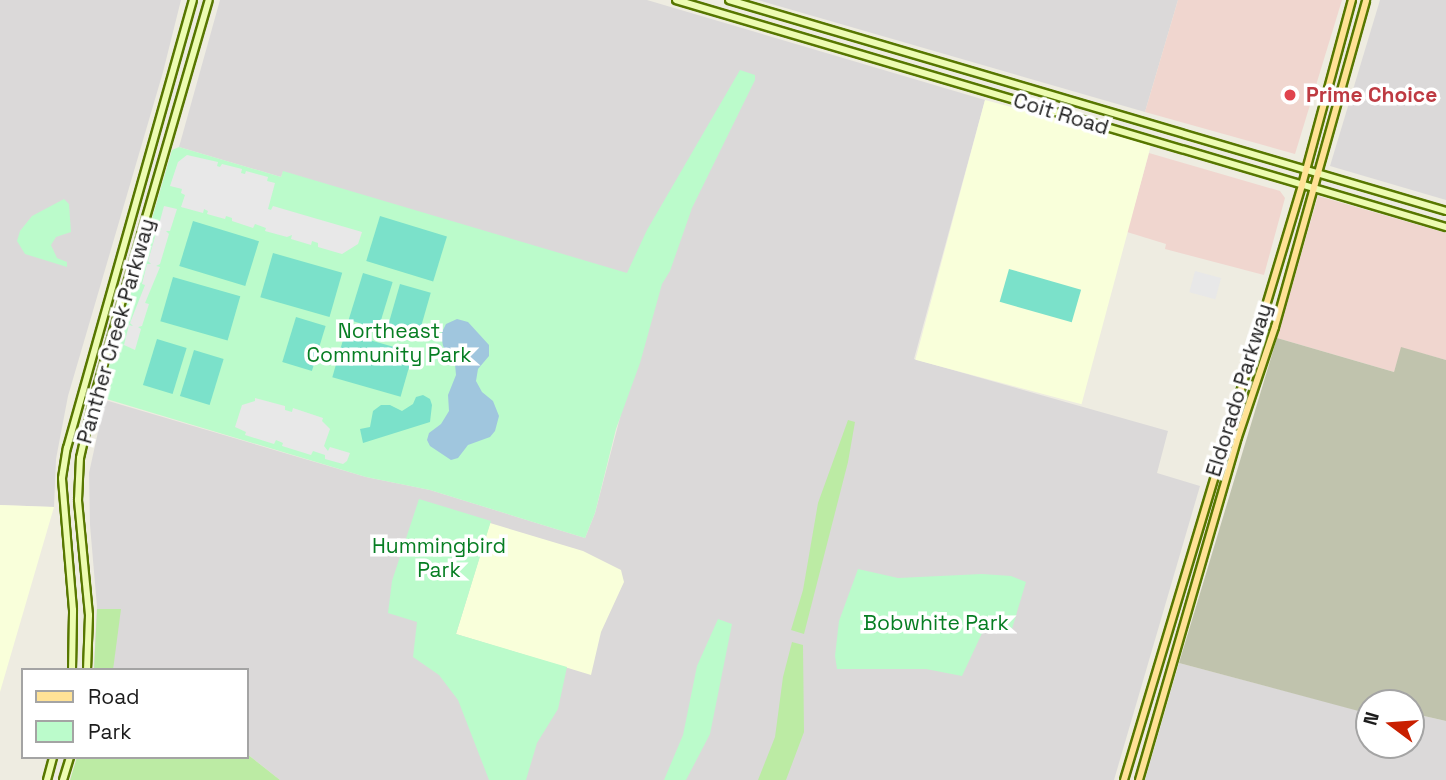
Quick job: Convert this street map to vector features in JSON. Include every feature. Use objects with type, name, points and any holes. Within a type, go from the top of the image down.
[{"type":"main road","name":"Panther Creek Parkway","points":[[72,668],[73,610],[62,478],[67,448],[192,0]]},
{"type":"main road","name":"Panther Creek Parkway","points":[[87,668],[89,615],[78,500],[80,458],[93,401],[209,0]]},
{"type":"main road","name":"Coit Road","points":[[676,0],[1446,227]]},
{"type":"main road","name":"Coit Road","points":[[729,0],[1446,211]]},
{"type":"main road","name":"Eldorado Parkway","points":[[1124,780],[1302,185],[1352,0]]},
{"type":"main road","name":"Eldorado Parkway","points":[[1139,780],[1238,437],[1285,290],[1366,0]]},
{"type":"main road","points":[[1335,67],[1348,70]]},
{"type":"main road","points":[[1121,132],[1125,118]]},
{"type":"main road","points":[[1201,156],[1206,141]]},
{"type":"main road","points":[[1271,286],[1285,290]]},
{"type":"main road","points":[[1226,433],[1238,437]]},
{"type":"main road","points":[[47,780],[52,759]]},
{"type":"main road","points":[[63,780],[69,759]]},
{"type":"shaded area","points":[[0,0],[181,0],[163,72],[68,396],[56,459],[54,507],[0,505]]},
{"type":"shaded area","points":[[220,0],[647,0],[985,100],[914,359],[1168,431],[1157,473],[1200,486],[1114,780],[280,780],[248,755],[248,668],[94,668],[97,607],[90,525],[89,473],[105,400],[366,477],[430,490],[585,538],[595,513],[622,410],[283,172],[281,177],[179,147]]},
{"type":"shaded area","points":[[758,0],[1178,0],[1145,112]]},
{"type":"shaded area","points":[[1178,0],[1342,0],[1295,154],[1145,112]]},
{"type":"shaded area","points":[[1380,0],[1446,0],[1446,200],[1330,166]]},
{"type":"shaded area","points":[[985,100],[1151,145],[1082,404],[915,360]]},
{"type":"shaded area","points":[[1149,153],[1280,191],[1285,198],[1264,275],[1165,249],[1166,244],[1127,232]]},
{"type":"shaded area","points":[[187,155],[218,162],[217,166],[220,167],[222,164],[242,169],[241,173],[245,174],[246,171],[268,177],[267,181],[275,183],[268,209],[271,210],[273,206],[362,232],[358,244],[342,254],[318,247],[318,243],[312,241],[311,245],[291,239],[292,235],[287,237],[265,231],[266,228],[255,224],[253,228],[232,221],[232,218],[226,216],[225,219],[207,214],[208,211],[204,209],[203,213],[181,207],[185,195],[181,193],[182,189],[170,186],[178,162]]},
{"type":"shaded area","points":[[1318,196],[1446,233],[1446,360],[1402,348],[1394,372],[1277,338]]},
{"type":"shaded area","points":[[164,206],[177,209],[170,231],[166,231],[169,234],[160,264],[156,266],[160,267],[145,303],[149,304],[142,326],[138,327],[141,329],[135,350],[124,345],[129,325],[133,326],[130,323],[145,285],[142,284],[147,264],[151,264],[148,261],[157,230],[162,229],[158,228]]},
{"type":"shaded area","points":[[380,216],[447,236],[433,281],[366,261]]},
{"type":"shaded area","points":[[193,221],[259,241],[245,286],[179,266]]},
{"type":"shaded area","points":[[273,253],[342,273],[330,317],[260,297]]},
{"type":"shaded area","points":[[1009,269],[1081,290],[1072,322],[1000,302]]},
{"type":"shaded area","points":[[1195,271],[1221,278],[1215,299],[1189,292]]},
{"type":"shaded area","points":[[363,273],[393,282],[378,329],[349,320]]},
{"type":"shaded area","points":[[173,277],[240,296],[228,341],[160,321]]},
{"type":"shaded area","points":[[400,284],[431,293],[417,340],[386,331]]},
{"type":"shaded area","points":[[296,317],[326,326],[312,371],[282,362]]},
{"type":"shaded area","points":[[457,319],[468,322],[489,345],[489,356],[478,369],[476,381],[482,392],[493,401],[499,416],[495,431],[490,437],[468,445],[458,458],[451,460],[430,446],[427,440],[429,433],[441,424],[449,411],[448,395],[456,375],[455,364],[443,346],[441,334],[446,324]]},
{"type":"shaded area","points":[[345,333],[413,353],[401,397],[332,377]]},
{"type":"shaded area","points":[[1277,338],[1394,372],[1401,347],[1446,360],[1446,721],[1425,716],[1425,689],[1355,689],[1355,710],[1179,663]]},
{"type":"shaded area","points":[[157,339],[187,348],[173,394],[143,385]]},
{"type":"shaded area","points":[[194,350],[224,359],[210,405],[180,396]]},
{"type":"shaded area","points":[[423,395],[430,399],[432,405],[430,422],[363,443],[360,429],[370,427],[373,411],[381,405],[390,405],[402,411],[413,404],[416,397]]},
{"type":"shaded area","points":[[255,398],[285,406],[285,410],[292,412],[293,408],[323,418],[322,421],[330,429],[324,446],[328,451],[330,447],[350,453],[347,461],[343,464],[325,459],[325,455],[313,451],[311,455],[282,446],[283,443],[276,440],[274,444],[245,435],[246,432],[235,427],[242,405],[255,401]]},
{"type":"shaded area","points":[[0,505],[54,507],[0,692]]},
{"type":"shaded area","points":[[490,523],[583,551],[621,570],[624,582],[601,632],[591,675],[456,634]]},
{"type":"shaded area","points":[[1179,663],[1355,709],[1355,759],[1425,759],[1425,716],[1446,721],[1446,780],[1145,780]]},
{"type":"green space","name":"Northeast Community Park","points":[[740,70],[755,75],[755,80],[692,208],[670,271],[662,284],[640,363],[616,429],[595,513],[585,538],[430,490],[366,477],[100,397],[172,150],[179,147],[281,177],[283,171],[627,273],[647,230]]},
{"type":"green space","points":[[64,199],[69,204],[71,232],[56,237],[51,245],[57,258],[67,262],[67,267],[25,254],[17,241],[20,231],[32,216]]},
{"type":"green space","points":[[848,420],[855,422],[848,462],[804,634],[791,630],[803,590],[818,503]]},
{"type":"green space","name":"Hummingbird Park","points":[[419,499],[491,521],[456,634],[567,667],[558,709],[537,743],[526,780],[489,780],[458,700],[439,675],[413,657],[417,622],[388,613],[392,581]]},
{"type":"green space","name":"Bobwhite Park","points":[[858,569],[898,578],[982,574],[1011,576],[1026,582],[1011,632],[992,627],[984,629],[962,676],[926,669],[837,669],[835,656],[839,621]]},
{"type":"green space","points":[[97,609],[121,609],[113,668],[94,668]]},
{"type":"green space","points":[[718,619],[732,624],[710,734],[686,780],[664,780],[683,735],[697,666]]},
{"type":"green space","points":[[792,642],[803,645],[804,732],[786,780],[758,780],[775,737],[783,677]]},
{"type":"green space","points":[[248,755],[280,780],[70,780],[76,759],[248,759]]},
{"type":"place","name":"Prime Choice","points":[[1290,95]]}]
